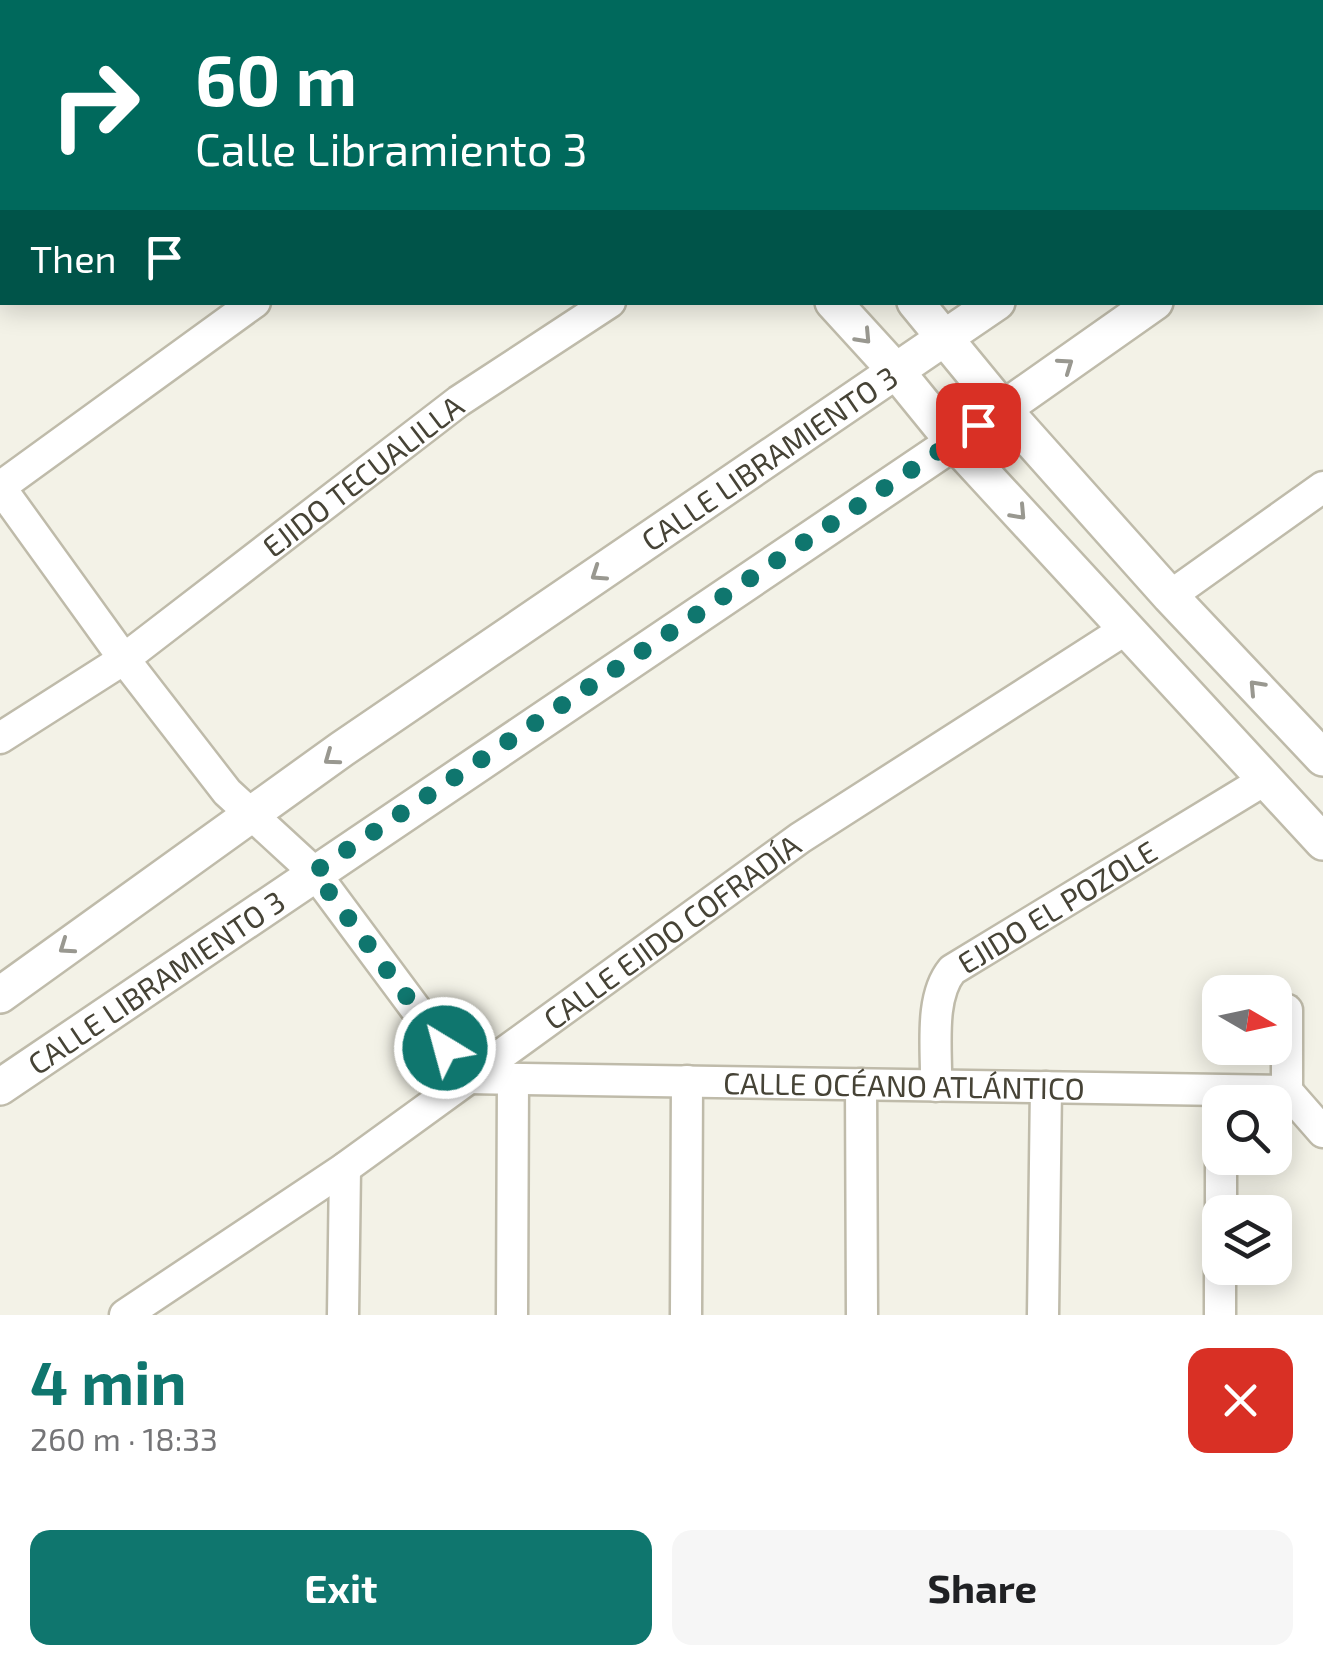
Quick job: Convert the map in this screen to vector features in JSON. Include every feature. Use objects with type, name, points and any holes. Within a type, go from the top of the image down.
[{"type":"street","points":[[250,305],[0,487],[124,659],[227,792],[314,872],[467,1078]]},
{"type":"street","name":"EJIDO TECUALILLA","points":[[0,738],[124,659],[459,401],[605,305]]},
{"type":"street","points":[[836,305],[953,441],[1323,842]]},
{"type":"street","points":[[918,305],[1003,409],[1170,596],[1321,751]]},
{"type":"street","name":"CALLE LIBRAMIENTO 3","points":[[0,995],[342,749],[993,305]]},
{"type":"street","name":"CALLE LIBRAMIENTO 3","points":[[0,1087],[1151,305]]},
{"type":"street","points":[[1170,596],[1323,487]]},
{"type":"street","name":"CALLE EJIDO COFRADÍA","points":[[125,1315],[345,1168],[800,838],[1126,629]]},
{"type":"street","name":"EJIDO EL POZOLE","points":[[936,1086],[938,999],[942,982],[952,970],[1263,781]]},
{"type":"street","name":"CALLE OCÉANO ATLÁNTICO","points":[[467,1078],[1046,1088],[1202,1095]]},
{"type":"street","points":[[512,1315],[514,1078]]},
{"type":"street","points":[[686,1081],[686,1315]]},
{"type":"street","points":[[862,1084],[862,1315]]},
{"type":"street","points":[[1044,1315],[1046,1088]]},
{"type":"street","points":[[1292,1097],[1323,1132]]},
{"type":"street","points":[[343,1315],[345,1168]]},
{"type":"street","points":[[1220,1285],[1220,1315]]},
{"type":"route","points":[[445,1048],[314,872],[978,425]]}]
